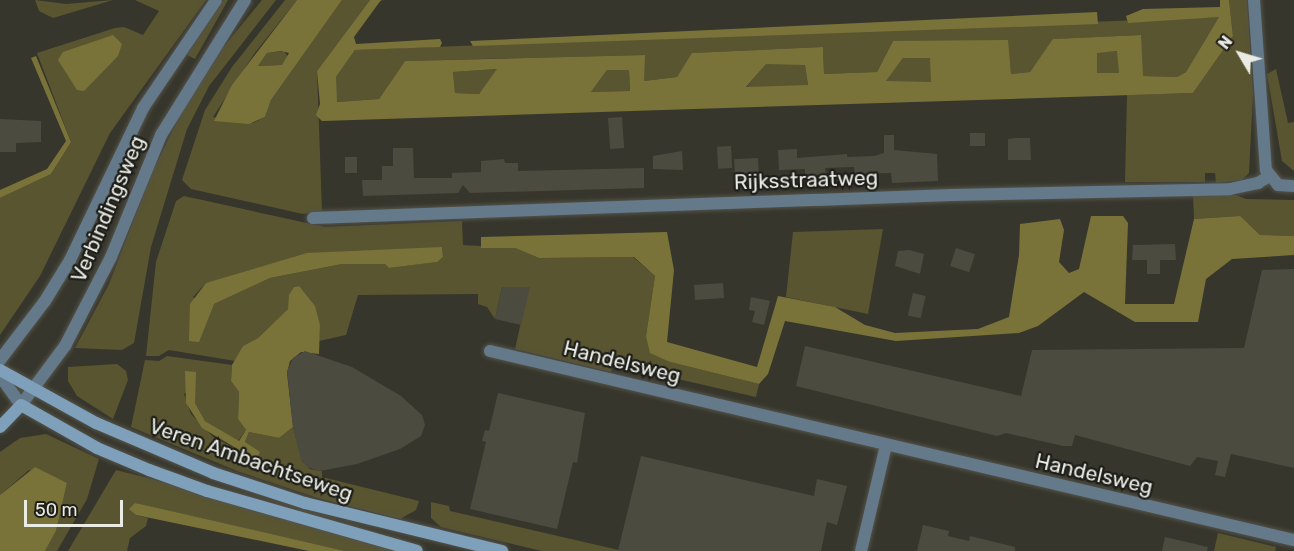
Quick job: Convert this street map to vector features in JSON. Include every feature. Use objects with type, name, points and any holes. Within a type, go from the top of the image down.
[{"type":"main road","name":"Veren Ambachtseweg","points":[[0,370],[126,437],[223,476],[305,503],[502,551]]},
{"type":"main road","name":"Veren Ambachtseweg","points":[[21,405],[97,448],[148,470],[207,491],[417,551]]},
{"type":"main road","name":"Verbindingsweg","points":[[0,427],[21,405]]},
{"type":"street","name":"Verbindingsweg","points":[[0,360],[60,276],[143,108],[216,0]]},
{"type":"street","name":"Verbindingsweg","points":[[21,405],[83,316],[173,112],[245,0]]},
{"type":"street","points":[[1254,0],[1265,163],[1269,177],[1278,185],[1294,186]]},
{"type":"street","name":"Rijksstraatweg","points":[[313,218],[916,196],[1230,189],[1258,183],[1269,177]]},
{"type":"street","name":"Handelsweg","points":[[490,351],[1294,540]]},
{"type":"street","name":"Veren Ambachtseweg","points":[[0,376],[21,405]]},
{"type":"street","points":[[861,551],[886,445]]},
{"type":"shaded area","points":[[35,0],[66,4],[113,0],[53,18],[39,11]]},
{"type":"shaded area","points":[[135,0],[206,0],[110,133],[40,276],[0,335],[0,198],[51,174],[71,142],[37,53],[115,28],[124,27],[143,35],[159,11]]},
{"type":"shaded area","points":[[223,0],[228,0],[195,59],[187,55]]},
{"type":"shaded area","points":[[262,0],[276,0],[209,86],[187,129],[151,247],[134,343],[122,350],[75,348],[109,284],[151,175],[183,109],[217,55]]},
{"type":"shaded area","points":[[285,0],[297,0],[254,54],[213,117],[253,123],[265,117],[271,100],[342,0],[370,0],[317,71],[322,211],[303,214],[191,189],[182,180],[205,110],[232,67]]},
{"type":"shaded area","points":[[297,0],[342,0],[271,100],[265,117],[249,124],[214,121],[232,85]],"holes":[[[281,51],[289,53],[282,65],[258,66],[267,53]]]},
{"type":"shaded area","points":[[370,0],[381,0],[354,37],[356,44],[440,39],[442,43],[440,47],[355,50],[336,77],[337,102],[379,99],[405,61],[645,55],[644,81],[677,77],[692,53],[823,47],[824,74],[877,72],[893,41],[1008,40],[1011,74],[1030,72],[1053,39],[1141,35],[1143,76],[1177,77],[1186,72],[1219,17],[1128,23],[1126,16],[1143,9],[1220,7],[1220,0],[1229,0],[1233,36],[1193,93],[322,121],[316,115],[320,104],[317,71]],"holes":[[[1117,51],[1119,73],[1097,73],[1097,53]],[[903,58],[930,58],[931,82],[886,81]],[[766,64],[805,65],[808,85],[746,87]],[[497,69],[479,94],[455,93],[453,72]],[[607,70],[629,70],[630,91],[591,92]]]},
{"type":"shaded area","points":[[1229,0],[1247,0],[1253,93],[1249,173],[1242,180],[1216,183],[1215,173],[1205,173],[1205,182],[1125,182],[1127,95],[1193,93],[1233,36]]},
{"type":"shaded area","points":[[1097,12],[1098,24],[473,46],[470,41]]},
{"type":"shaded area","points":[[1219,17],[1186,72],[1177,77],[1142,76],[1140,35],[1054,39],[1030,72],[1011,74],[1007,41],[893,41],[877,72],[824,74],[823,47],[693,53],[677,77],[644,81],[644,55],[405,61],[379,99],[336,102],[336,77],[355,50]]},
{"type":"shaded area","points":[[113,35],[122,44],[118,56],[84,91],[77,90],[58,60],[63,52]]},
{"type":"shaded area","points":[[284,51],[288,57],[282,65],[258,66],[267,53]]},
{"type":"shaded area","points":[[1118,51],[1119,73],[1097,74],[1096,52]]},
{"type":"shaded area","points":[[36,56],[71,142],[51,174],[0,198],[0,190],[47,169],[66,141],[31,58]]},
{"type":"shaded area","points":[[903,58],[931,58],[931,82],[885,82]]},
{"type":"shaded area","points":[[766,63],[805,64],[808,86],[746,88]]},
{"type":"shaded area","points":[[498,69],[479,94],[455,93],[453,72]]},
{"type":"shaded area","points":[[1276,69],[1288,123],[1294,122],[1294,171],[1282,161],[1267,74]]},
{"type":"shaded area","points":[[607,70],[629,70],[630,91],[591,92]]},
{"type":"shaded area","points":[[1231,193],[1246,199],[1294,200],[1294,236],[1260,235],[1239,216],[1194,219],[1193,195]]},
{"type":"shaded area","points":[[184,196],[325,227],[462,221],[463,245],[515,248],[539,258],[633,257],[655,276],[646,336],[670,362],[759,384],[756,397],[622,366],[624,359],[615,356],[611,372],[515,349],[529,287],[502,287],[495,319],[487,307],[478,304],[478,294],[358,295],[346,335],[319,341],[320,325],[299,286],[294,287],[288,309],[258,338],[243,346],[235,361],[169,350],[159,356],[146,356],[156,262],[176,201]],"holes":[[[442,247],[443,257],[436,262],[389,268],[385,264],[342,264],[270,278],[214,304],[207,315],[193,297],[206,283]]]},
{"type":"shaded area","points":[[1091,216],[1123,216],[1128,223],[1125,304],[1174,304],[1194,219],[1240,216],[1260,235],[1294,236],[1294,255],[1232,259],[1206,279],[1198,322],[1135,322],[1084,292],[1038,326],[1019,333],[896,341],[785,321],[768,374],[759,384],[670,362],[650,353],[646,336],[655,276],[634,257],[539,258],[515,248],[481,248],[481,237],[667,232],[674,270],[667,342],[757,367],[778,296],[835,307],[865,325],[895,333],[978,329],[1009,317],[1019,255],[1020,224],[1060,219],[1064,230],[1059,262],[1069,273],[1079,269]]},
{"type":"shaded area","points":[[883,229],[868,314],[786,297],[793,232]]},
{"type":"shaded area","points":[[442,247],[443,257],[437,262],[389,268],[385,264],[342,264],[270,278],[214,304],[199,342],[189,341],[190,304],[206,283],[307,253]]},
{"type":"shaded area","points":[[299,286],[315,306],[320,325],[319,354],[301,352],[290,361],[287,373],[293,427],[279,438],[249,432],[245,442],[260,452],[256,460],[202,428],[186,403],[185,371],[196,372],[195,403],[205,421],[239,441],[246,430],[238,419],[239,392],[231,381],[232,365],[243,346],[258,338],[288,309],[289,295],[294,287]]},
{"type":"shaded area","points":[[167,356],[232,365],[231,381],[239,392],[238,419],[246,430],[238,441],[205,421],[195,403],[194,386],[184,394],[191,414],[213,437],[256,459],[245,442],[249,432],[279,438],[293,427],[302,461],[310,469],[322,471],[322,477],[419,501],[416,510],[400,519],[318,498],[237,471],[131,427],[145,360],[159,361]]},
{"type":"shaded area","points":[[117,364],[126,371],[128,380],[113,419],[77,396],[68,381],[68,367]]},
{"type":"shaded area","points":[[46,434],[99,459],[87,499],[57,551],[45,551],[56,531],[67,483],[29,470],[0,495],[0,452],[20,438]]},
{"type":"shaded area","points":[[35,467],[67,483],[56,531],[45,551],[0,551],[0,495]]},
{"type":"shaded area","points":[[116,470],[399,551],[345,551],[135,503],[132,510],[136,515],[148,518],[146,526],[130,538],[127,551],[68,551]]},
{"type":"shaded area","points":[[431,502],[449,506],[450,511],[623,551],[542,551],[441,527],[431,518]]},
{"type":"shaded area","points":[[135,503],[345,551],[309,551],[136,515],[129,509]]},
{"type":"shaded area","points":[[1218,533],[1276,547],[1275,551],[1214,551]]},
{"type":"building","points":[[622,117],[624,148],[610,149],[608,118]]},
{"type":"building","points":[[0,119],[41,121],[41,142],[16,143],[16,152],[0,152]]},
{"type":"building","points":[[970,133],[985,133],[985,146],[970,146]]},
{"type":"building","points":[[884,135],[894,135],[894,150],[937,154],[938,181],[892,183],[891,173],[855,174],[854,167],[825,168],[826,175],[805,175],[805,169],[779,170],[778,150],[797,149],[797,158],[847,154],[847,157],[874,156],[884,153]]},
{"type":"building","points":[[1030,138],[1031,160],[1008,160],[1008,139]]},
{"type":"building","points":[[731,146],[732,168],[718,169],[717,147]]},
{"type":"building","points":[[393,148],[413,148],[414,178],[452,178],[452,173],[481,172],[481,161],[504,159],[505,163],[518,163],[518,171],[644,168],[644,188],[470,193],[463,185],[458,193],[363,196],[362,180],[382,180],[382,166],[393,166]]},
{"type":"building","points":[[682,151],[683,170],[653,169],[653,156]]},
{"type":"building","points":[[345,157],[357,157],[357,173],[345,173]]},
{"type":"building","points":[[758,158],[759,179],[735,180],[734,159]]},
{"type":"building","points":[[1175,244],[1176,260],[1160,260],[1160,274],[1147,274],[1147,260],[1132,260],[1133,245]]},
{"type":"building","points":[[956,248],[975,254],[969,272],[950,266]]},
{"type":"building","points":[[909,250],[924,254],[920,274],[895,266],[898,251]]},
{"type":"building","points":[[1294,269],[1294,468],[1231,454],[1225,477],[1215,475],[1218,461],[1197,457],[1190,466],[1075,435],[1072,446],[1006,433],[997,436],[796,386],[805,346],[1021,396],[1032,350],[1244,348],[1262,270]]},
{"type":"building","points":[[723,283],[724,298],[695,300],[694,285]]},
{"type":"building","points":[[502,287],[530,287],[521,325],[495,319]]},
{"type":"building","points":[[913,293],[926,296],[920,318],[908,315]]},
{"type":"building","points":[[751,297],[770,301],[764,325],[752,322],[755,311],[749,310]]},
{"type":"building","points":[[305,351],[352,367],[401,396],[422,415],[425,425],[421,436],[400,449],[357,464],[320,471],[307,467],[301,459],[293,427],[287,371],[293,358]]},
{"type":"building","points":[[498,393],[585,413],[577,463],[573,462],[557,529],[470,509],[486,442],[482,441],[485,430],[489,431]]},
{"type":"building","points":[[641,456],[814,496],[817,479],[847,486],[837,525],[827,522],[821,551],[618,551]]},
{"type":"building","points":[[923,525],[949,531],[948,536],[969,541],[970,536],[1015,547],[1015,551],[917,551]]},
{"type":"building","points":[[1165,537],[1208,547],[1207,551],[1162,551]]}]
